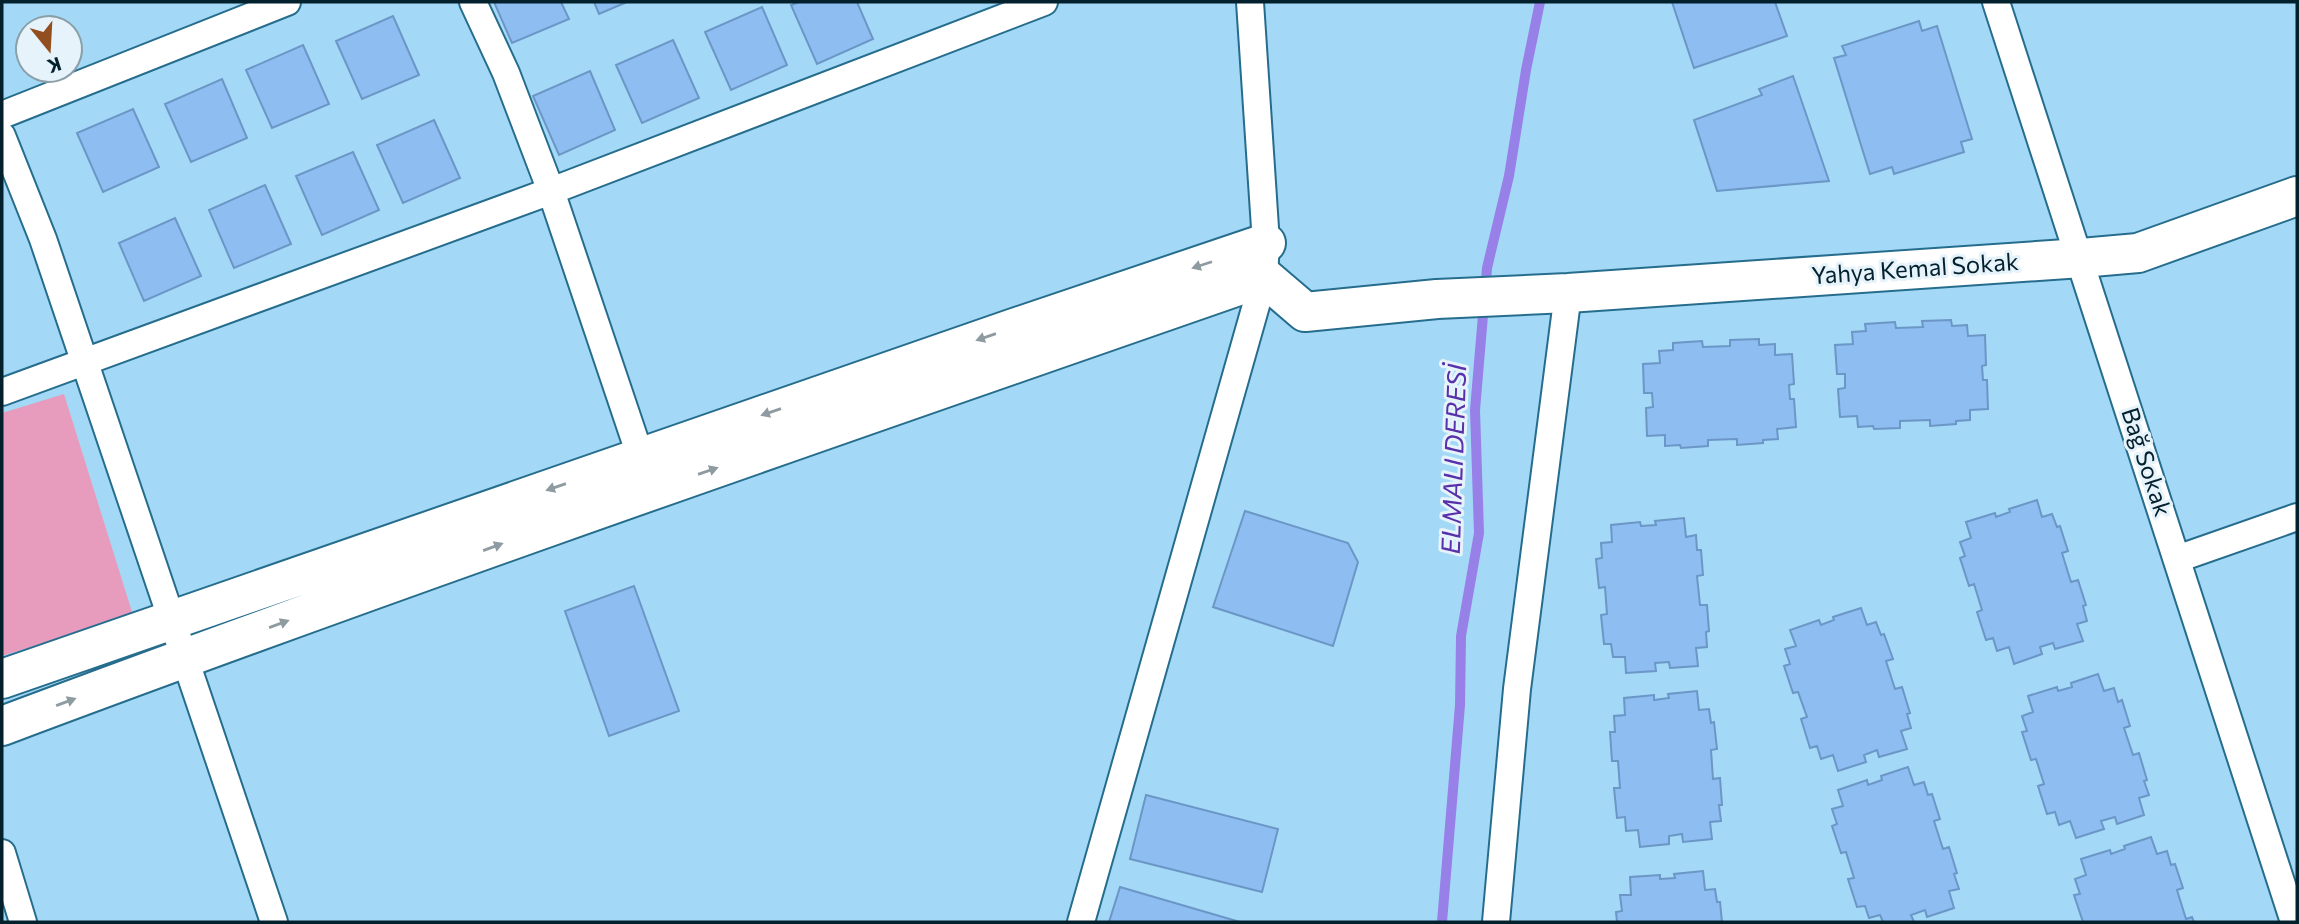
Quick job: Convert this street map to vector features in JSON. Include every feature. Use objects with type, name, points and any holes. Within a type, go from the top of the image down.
[{"type":"street","points":[[2,115],[287,2]]},
{"type":"street","points":[[473,2],[506,73],[551,191],[646,474]]},
{"type":"street","points":[[2,392],[551,191],[1044,2]]},
{"type":"street","points":[[1081,922],[1265,260],[1250,2]]},
{"type":"street","name":"Bağ Sokak","points":[[1996,2],[2294,922]]},
{"type":"street","points":[[2,136],[43,239],[274,922]]},
{"type":"street","name":"Yahya Kemal Sokak","points":[[1265,260],[1305,312],[1437,299],[1569,293],[2138,253],[2297,196]]},
{"type":"street","points":[[2,679],[171,620],[646,474],[1265,260]]},
{"type":"street","points":[[1496,922],[1517,689],[1569,293]]},
{"type":"street","points":[[2,726],[646,474]]},
{"type":"street","points":[[2177,559],[2297,517]]},
{"type":"street","points":[[2,853],[23,922]]},
{"type":"shaded area","points":[[64,394],[133,615],[2,656],[2,413]]},
{"type":"building","points":[[494,2],[561,2],[569,19],[512,43]]},
{"type":"building","points":[[594,2],[627,2],[599,14]]},
{"type":"building","points":[[799,2],[857,2],[873,39],[817,64],[791,5]]},
{"type":"building","points":[[1672,2],[1775,2],[1787,36],[1694,68]]},
{"type":"building","points":[[762,7],[787,65],[731,90],[705,32]]},
{"type":"building","points":[[393,16],[419,75],[362,99],[336,41]]},
{"type":"building","points":[[1919,21],[1922,31],[1937,26],[1972,139],[1961,142],[1964,152],[1894,174],[1892,167],[1870,174],[1834,58],[1846,55],[1842,46]]},
{"type":"building","points":[[673,40],[699,98],[642,123],[616,65]]},
{"type":"building","points":[[303,45],[329,104],[272,128],[246,70]]},
{"type":"building","points":[[590,71],[615,130],[559,155],[533,96]]},
{"type":"building","points":[[1793,76],[1829,181],[1717,191],[1694,120],[1762,95],[1759,89]]},
{"type":"building","points":[[222,79],[247,138],[191,162],[165,104]]},
{"type":"building","points":[[133,109],[159,167],[103,192],[77,133]]},
{"type":"building","points":[[434,120],[460,178],[403,203],[377,145]]},
{"type":"building","points":[[353,152],[379,210],[322,235],[296,176]]},
{"type":"building","points":[[265,185],[291,244],[234,268],[209,210]]},
{"type":"building","points":[[175,218],[201,276],[144,301],[119,243]]},
{"type":"building","points":[[1951,320],[1952,326],[1967,325],[1968,336],[1985,335],[1986,365],[1982,366],[1983,380],[1987,380],[1988,409],[1970,410],[1970,420],[1956,421],[1956,424],[1930,426],[1930,420],[1900,421],[1900,428],[1858,427],[1857,416],[1840,417],[1838,389],[1845,388],[1845,374],[1837,374],[1835,345],[1853,344],[1852,332],[1866,331],[1865,324],[1895,322],[1896,328],[1923,327],[1922,321]]},
{"type":"building","points":[[1759,339],[1759,345],[1775,344],[1775,355],[1792,354],[1794,384],[1789,385],[1790,399],[1794,399],[1796,427],[1777,429],[1778,439],[1737,445],[1737,439],[1708,440],[1708,446],[1681,448],[1680,445],[1665,446],[1665,435],[1647,436],[1646,408],[1653,407],[1652,393],[1644,393],[1643,364],[1660,363],[1659,351],[1673,350],[1673,343],[1702,341],[1703,347],[1730,346],[1730,340]]},
{"type":"building","points":[[2037,500],[2042,517],[2052,514],[2057,527],[2060,526],[2068,551],[2062,553],[2071,582],[2078,580],[2086,605],[2083,606],[2087,621],[2077,624],[2083,641],[2055,649],[2053,643],[2040,647],[2042,654],[2014,664],[2009,647],[1997,651],[1993,638],[1986,640],[1977,612],[1982,610],[1974,584],[1969,586],[1960,558],[1965,556],[1960,542],[1971,538],[1966,522],[1995,513],[1996,517],[2010,512],[2009,509]]},
{"type":"building","points":[[1245,511],[1348,543],[1358,562],[1333,646],[1213,607]]},
{"type":"building","points":[[1684,518],[1686,537],[1696,535],[1697,550],[1701,550],[1703,575],[1697,576],[1700,605],[1707,605],[1707,647],[1696,648],[1698,666],[1670,668],[1669,662],[1655,663],[1656,671],[1626,673],[1625,657],[1613,657],[1611,644],[1604,644],[1601,615],[1607,614],[1605,587],[1599,588],[1596,559],[1602,558],[1601,543],[1612,542],[1611,525],[1640,522],[1641,526],[1656,525],[1655,521]]},
{"type":"building","points":[[634,586],[679,711],[609,736],[565,611]]},
{"type":"building","points":[[1861,608],[1867,625],[1876,622],[1881,635],[1884,634],[1893,659],[1886,661],[1895,689],[1902,687],[1910,713],[1907,714],[1911,728],[1901,731],[1907,749],[1879,757],[1877,750],[1864,755],[1866,762],[1838,771],[1833,755],[1821,759],[1817,746],[1810,748],[1801,719],[1807,717],[1798,692],[1793,693],[1784,666],[1790,664],[1785,649],[1796,646],[1790,630],[1819,620],[1821,625],[1834,620],[1833,617]]},
{"type":"building","points":[[2098,674],[2104,691],[2114,688],[2118,702],[2122,700],[2130,726],[2124,728],[2133,755],[2139,753],[2149,795],[2139,798],[2144,815],[2117,824],[2115,817],[2101,821],[2104,829],[2076,838],[2070,821],[2059,825],[2055,812],[2047,814],[2038,786],[2044,784],[2036,759],[2031,760],[2022,732],[2027,731],[2022,716],[2033,712],[2028,696],[2057,687],[2058,691],[2072,687],[2071,683]]},
{"type":"building","points":[[1697,691],[1699,710],[1709,709],[1711,723],[1714,722],[1717,749],[1711,750],[1713,779],[1720,778],[1721,821],[1710,822],[1712,839],[1683,842],[1682,834],[1669,836],[1669,844],[1640,847],[1638,830],[1626,831],[1625,817],[1617,818],[1614,788],[1620,788],[1618,761],[1612,761],[1610,732],[1615,732],[1614,716],[1625,715],[1624,698],[1654,695],[1654,700],[1669,698],[1668,694]]},
{"type":"building","points":[[1908,767],[1914,785],[1924,782],[1928,795],[1932,794],[1940,819],[1934,821],[1943,849],[1949,847],[1959,889],[1949,891],[1954,908],[1927,917],[1925,910],[1911,915],[1914,922],[1883,922],[1880,915],[1869,918],[1865,906],[1857,907],[1848,879],[1854,878],[1846,852],[1841,853],[1832,826],[1837,824],[1832,809],[1843,806],[1838,790],[1867,780],[1868,785],[1882,780],[1881,776]]},
{"type":"building","points":[[1146,795],[1278,829],[1262,892],[1130,859]]},
{"type":"building","points":[[2151,837],[2157,854],[2167,851],[2171,865],[2175,864],[2183,888],[2177,890],[2186,919],[2192,917],[2194,922],[2083,922],[2074,895],[2080,894],[2075,879],[2086,875],[2081,859],[2110,850],[2111,854],[2125,849],[2124,846]]},
{"type":"building","points":[[1703,871],[1705,890],[1715,889],[1717,902],[1720,902],[1722,922],[1617,922],[1616,912],[1622,911],[1620,895],[1631,895],[1630,877],[1660,875],[1660,879],[1675,878],[1674,874]]},
{"type":"building","points":[[1120,887],[1240,922],[1109,922]]},
{"type":"waterway","name":"ELMALI DERESİ","points":[[1442,922],[1460,705],[1461,636],[1479,533],[1475,410],[1487,268],[1509,176],[1540,2]]}]
